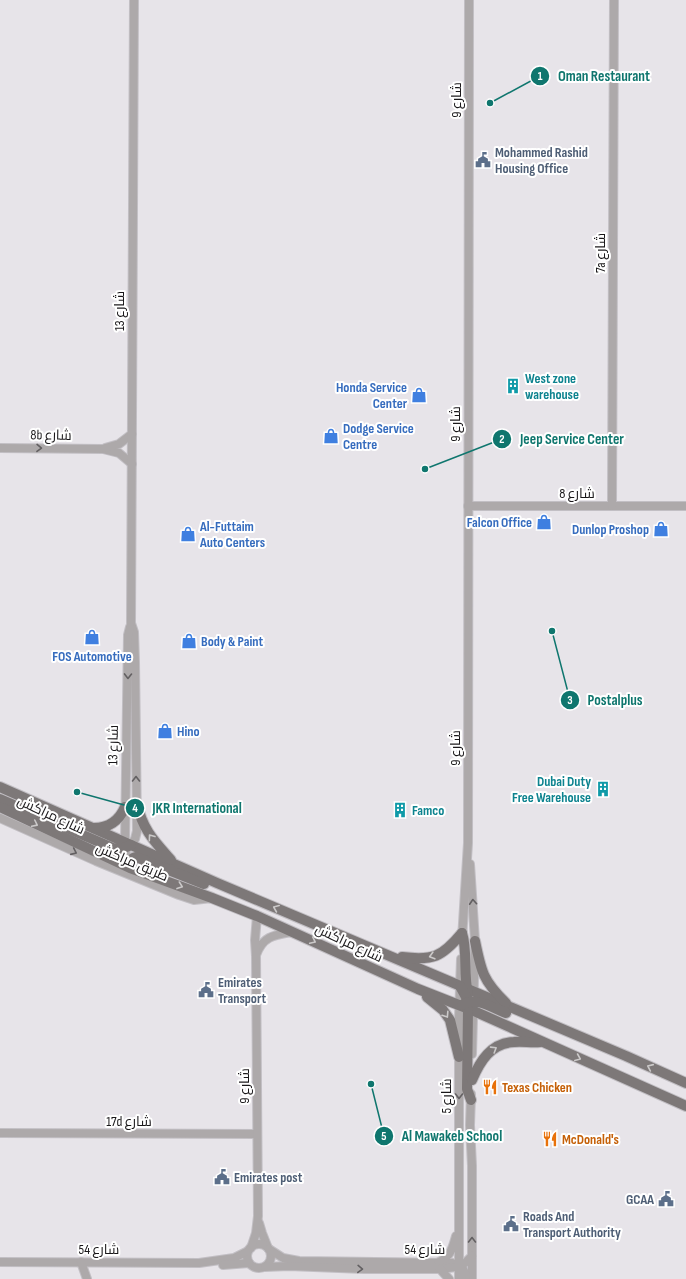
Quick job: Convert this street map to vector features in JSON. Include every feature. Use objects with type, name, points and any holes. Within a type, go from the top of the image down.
[{"type":"main road","name":"شارع مراكش","points":[[0,788],[127,845],[390,956],[543,1042],[682,1104]]},
{"type":"main road","points":[[0,799],[113,848],[117,849],[127,845]]},
{"type":"main road","points":[[136,803],[140,818],[147,832],[175,865]]},
{"type":"main road","name":"شارع مراكش","points":[[0,807],[132,868],[257,916],[418,989],[512,1008],[686,1083]]},
{"type":"main road","points":[[92,828],[104,827],[114,822],[119,818],[125,807]]},
{"type":"main road","points":[[132,868],[130,862],[136,856],[201,883],[218,883]]},
{"type":"main road","points":[[390,956],[422,959],[430,958],[445,951],[462,932]]},
{"type":"main road","points":[[462,932],[465,945],[467,999],[467,1089],[471,1100]]},
{"type":"main road","points":[[475,941],[479,964],[486,980],[494,991],[512,1008]]},
{"type":"main road","points":[[375,970],[396,972],[455,997],[485,1004],[524,1021],[535,1023],[544,1022]]},
{"type":"main road","points":[[418,989],[439,1006],[447,1015],[452,1026],[459,1057]]},
{"type":"main road","points":[[472,1080],[480,1063],[489,1052],[495,1048],[514,1042],[543,1042]]},
{"type":"main road","points":[[682,1104],[686,1112]]},
{"type":"street","name":"شارع 13","points":[[132,868],[127,845],[125,807],[128,636],[131,623],[134,0]]},
{"type":"street","name":"شارع 9","points":[[467,999],[475,941],[468,848],[469,0]]},
{"type":"street","name":"7a شارع","points":[[612,506],[614,0]]},
{"type":"street","name":"8b شارع","points":[[103,449],[119,444],[132,434]]},
{"type":"street","name":"8b شارع","points":[[0,448],[103,449],[119,453],[132,464]]},
{"type":"street","name":"شارع 8","points":[[468,506],[686,506]]},
{"type":"street","name":"شارع 13","points":[[127,845],[137,831],[135,662],[134,632],[131,623]]},
{"type":"street","name":"طريق مراكش","points":[[0,818],[96,861],[171,892],[194,900],[212,898]]},
{"type":"street","name":"شارع 9","points":[[462,932],[468,848]]},
{"type":"street","name":"شارع 9","points":[[250,1250],[256,1233],[258,1216],[255,940],[257,916]]},
{"type":"street","points":[[256,956],[261,945],[267,939],[274,935],[292,932]]},
{"type":"street","name":"شارع 5","points":[[459,1279],[459,1057],[467,999]]},
{"type":"street","name":"شارع 5","points":[[467,999],[472,1080],[472,1279]]},
{"type":"street","name":"17d شارع","points":[[0,1133],[257,1134]]},
{"type":"street","name":"شارع 9","points":[[258,1216],[268,1249]]},
{"type":"street","points":[[449,1279],[439,1266],[452,1250],[459,1228]]},
{"type":"street","points":[[261,1245],[268,1249],[271,1257],[270,1261],[265,1267],[255,1268],[249,1263],[247,1257],[250,1250],[254,1246],[261,1245]]},
{"type":"street","name":"شارع 54","points":[[268,1249],[283,1258],[299,1261],[439,1266],[452,1268],[459,1266]]},
{"type":"street","name":"شارع 54","points":[[0,1262],[199,1263],[234,1258],[250,1250]]},
{"type":"street","points":[[466,1279],[464,1269],[459,1266],[469,1260],[472,1256]]},
{"type":"street","points":[[84,1262],[87,1279]]},
{"type":"street","points":[[84,1262],[90,1279]]},
{"type":"street","name":"شارع 54","points":[[199,1263],[210,1265],[249,1263]]},
{"type":"street","name":"شارع 54","points":[[265,1267],[289,1266],[364,1269],[439,1266]]},
{"type":"place","name":"Oman Restaurant","points":[[490,103]]},
{"type":"place","name":"Mohammed Rashid Housing Office","points":[[483,160]]},
{"type":"place","name":"West zone warehouse","points":[[513,386]]},
{"type":"place","name":"Honda Service Center","points":[[419,395]]},
{"type":"place","name":"Dodge Service Centre","points":[[331,436]]},
{"type":"place","name":"Jeep Service Center","points":[[425,469]]},
{"type":"place","name":"Falcon Office","points":[[544,522]]},
{"type":"place","name":"Dunlop Proshop","points":[[661,529]]},
{"type":"place","name":"Al-Futtaim Auto Centers","points":[[188,534]]},
{"type":"place","name":"Postalplus","points":[[552,631]]},
{"type":"place","name":"FOS Automotive","points":[[92,637]]},
{"type":"place","name":"Body & Paint","points":[[189,641]]},
{"type":"place","name":"Hino","points":[[165,731]]},
{"type":"place","name":"Dubai Duty Free Warehouse","points":[[603,789]]},
{"type":"place","name":"JKR International","points":[[77,792]]},
{"type":"place","name":"Famco","points":[[400,810]]},
{"type":"place","name":"Emirates Transport","points":[[206,990]]},
{"type":"place","name":"Al Mawakeb School","points":[[371,1084]]},
{"type":"place","name":"Texas Chicken","points":[[490,1087]]},
{"type":"place","name":"McDonald's","points":[[550,1139]]},
{"type":"place","name":"Emirates post","points":[[222,1177]]},
{"type":"place","name":"GCAA","points":[[666,1199]]},
{"type":"place","name":"Roads And Transport Authority","points":[[511,1224]]}]
